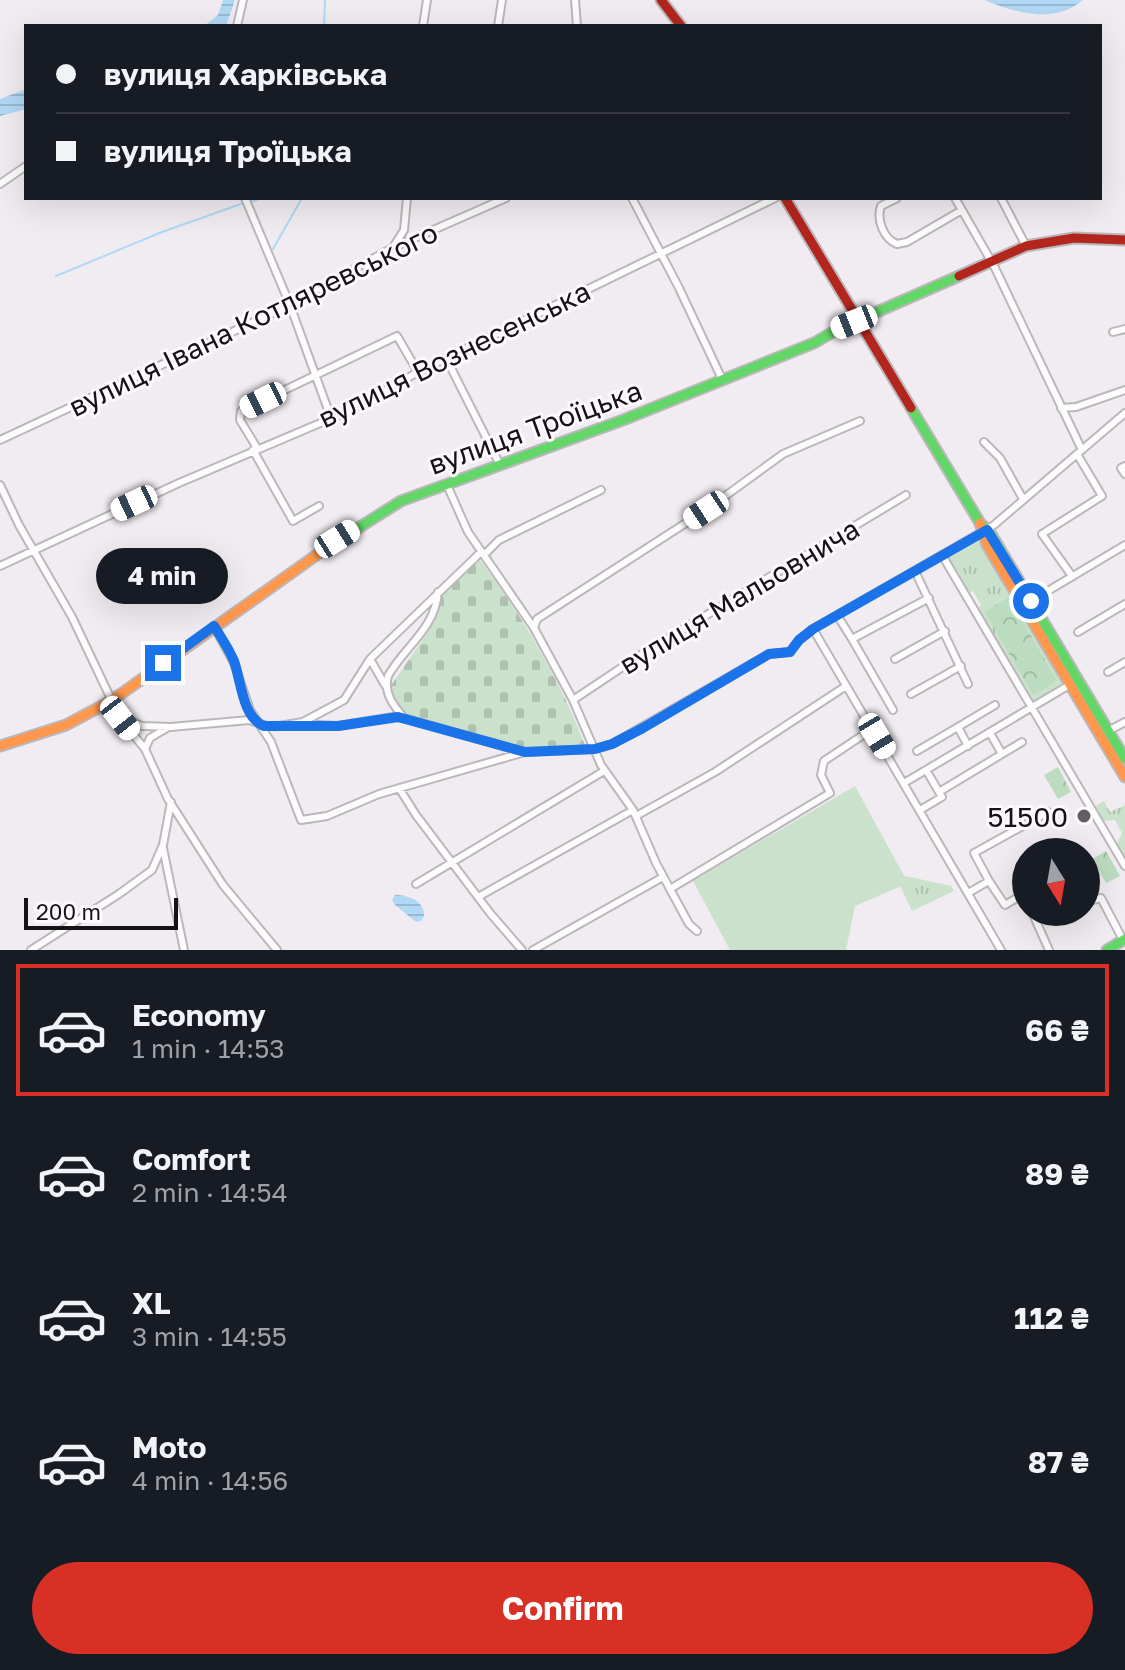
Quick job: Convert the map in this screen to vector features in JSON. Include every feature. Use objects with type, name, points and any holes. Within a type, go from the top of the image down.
[{"type":"street","points":[[237,24],[243,0]]},
{"type":"street","points":[[423,24],[427,0]]},
{"type":"street","points":[[498,24],[502,0]]},
{"type":"street","points":[[575,0],[577,24]]},
{"type":"street","points":[[661,0],[679,24]]},
{"type":"street","points":[[0,184],[24,167]]},
{"type":"street","points":[[246,200],[290,305],[331,418]]},
{"type":"street","points":[[392,248],[404,230],[407,200]]},
{"type":"street","name":"вулиця Івана Котляревського","points":[[0,440],[290,305],[392,248],[501,200]]},
{"type":"street","points":[[636,200],[722,379]]},
{"type":"street","name":"вулиця Вознесенська","points":[[0,566],[255,449],[366,402],[446,358],[771,200]]},
{"type":"street","points":[[786,200],[1123,763],[1125,777]]},
{"type":"street","points":[[893,200],[881,206],[879,214],[887,237],[897,244],[907,242],[962,210]]},
{"type":"street","points":[[956,200],[990,261],[1102,496],[1042,534],[1072,576]]},
{"type":"street","points":[[1002,200],[1026,246]]},
{"type":"street","points":[[404,230],[411,240]]},
{"type":"street","name":"вулиця Троїцька","points":[[0,746],[66,725],[111,701],[308,563],[337,539],[419,493],[623,420],[814,343],[831,332],[1026,246],[1074,238],[1125,240]]},
{"type":"street","points":[[1113,332],[1125,329]]},
{"type":"street","points":[[319,506],[293,521],[240,420],[241,411],[397,336],[418,372]]},
{"type":"street","points":[[446,358],[500,465]]},
{"type":"street","points":[[1061,408],[1076,407],[1125,390]]},
{"type":"street","points":[[214,626],[234,663],[250,710],[271,742],[301,820],[331,815],[379,794],[525,752],[595,749],[612,744],[769,654],[790,652],[813,629],[983,529],[1125,413]]},
{"type":"street","points":[[534,628],[537,619],[727,496],[783,454],[860,421]]},
{"type":"street","points":[[984,442],[1000,458],[1023,499]]},
{"type":"street","points":[[1125,466],[1121,468],[1125,474]]},
{"type":"street","points":[[0,485],[72,617],[119,716],[145,749],[171,802],[223,885],[277,950]]},
{"type":"street","points":[[447,485],[468,532],[534,628],[573,700],[604,771],[635,813],[663,877],[689,924],[697,931]]},
{"type":"street","points":[[297,724],[344,700],[370,659],[438,592],[499,540],[601,490]]},
{"type":"street","name":"вулиця Мальовнича","points":[[573,700],[645,652],[906,495]]},
{"type":"street","points":[[983,529],[1031,601],[1074,682]]},
{"type":"street","points":[[1031,601],[1125,545]]},
{"type":"street","points":[[942,555],[1125,866]]},
{"type":"street","points":[[915,571],[968,684]]},
{"type":"street","points":[[385,685],[394,665],[429,623],[437,608],[438,592]]},
{"type":"street","points":[[852,639],[929,598]]},
{"type":"street","points":[[1078,632],[1125,604]]},
{"type":"street","points":[[837,615],[893,710]]},
{"type":"street","points":[[813,629],[1001,950]]},
{"type":"street","points":[[895,659],[945,631]]},
{"type":"street","points":[[370,659],[392,703],[404,718]]},
{"type":"street","points":[[1108,672],[1125,662]]},
{"type":"street","points":[[911,694],[961,666]]},
{"type":"street","points":[[904,783],[1074,682]]},
{"type":"street","points":[[478,897],[715,772],[846,686]]},
{"type":"street","points":[[917,751],[995,705]]},
{"type":"street","points":[[119,716],[138,726],[171,727],[242,720],[270,727],[297,724],[338,726],[393,717],[525,752]]},
{"type":"street","points":[[1104,734],[1125,722]]},
{"type":"street","points":[[145,749],[147,741],[154,734],[171,727]]},
{"type":"street","points":[[958,727],[968,746]]},
{"type":"street","points":[[670,889],[830,793],[821,775],[824,761],[872,729]]},
{"type":"street","points":[[990,733],[1002,754]]},
{"type":"street","points":[[939,792],[1022,742]]},
{"type":"street","points":[[920,810],[942,797],[926,770]]},
{"type":"street","points":[[416,884],[604,771]]},
{"type":"street","points":[[399,788],[478,897],[522,950]]},
{"type":"street","points":[[31,950],[131,887],[152,870],[163,845],[171,802]]},
{"type":"street","points":[[1012,901],[1005,905],[974,853],[1048,812]]},
{"type":"street","points":[[163,845],[166,873],[184,950]]},
{"type":"street","points":[[152,870],[166,873]]},
{"type":"street","points":[[533,950],[663,877]]},
{"type":"street","points":[[968,893],[989,881]]},
{"type":"street","points":[[1100,898],[1124,940],[1107,950]]},
{"type":"street","points":[[1038,926],[1049,950]]},
{"type":"green space","points":[[973,540],[983,545],[1063,679],[1060,686],[1035,703],[1032,703],[976,609],[981,605],[973,591],[967,594],[958,578],[960,575],[947,561],[948,554]]},
{"type":"green space","points":[[478,557],[510,602],[551,671],[575,720],[585,745],[584,751],[524,754],[409,719],[396,704],[392,684],[430,629],[438,614],[441,594]]},
{"type":"green space","points":[[1009,597],[1057,681],[1033,695],[985,612]]},
{"type":"green space","points":[[1058,767],[1071,792],[1058,799],[1044,775]]},
{"type":"green space","points":[[855,786],[908,883],[855,906],[846,950],[730,950],[693,881]]},
{"type":"green space","points":[[1104,801],[1110,812],[1125,805],[1125,865],[1115,847],[1122,833],[1115,820],[1102,821],[1094,807]]},
{"type":"green space","points":[[1106,851],[1120,876],[1106,883],[1100,873],[1100,854]]},
{"type":"green space","points":[[901,875],[951,886],[954,891],[912,911],[898,882]]},
{"type":"water","points":[[223,0],[235,0],[227,24],[207,24],[218,15]]},
{"type":"water","points":[[984,0],[1083,0],[1060,12],[1035,14]]},
{"type":"water","points":[[24,90],[24,110],[0,116],[0,99]]},
{"type":"water","points":[[395,895],[410,898],[422,906],[424,916],[421,921],[416,922],[395,905],[392,900]]},
{"type":"waterway","points":[[324,24],[325,0]]},
{"type":"waterway","points":[[251,202],[257,200]]},
{"type":"waterway","points":[[273,249],[301,200]]},
{"type":"waterway","points":[[56,276],[162,232],[241,204]]},
{"type":"traffic: fast","points":[[325,549],[401,501],[623,420],[814,343],[838,329],[959,276]]},
{"type":"traffic: fast","points":[[911,408],[980,523],[991,534],[1125,759]]},
{"type":"traffic: fast","points":[[1107,950],[1125,939]]},
{"type":"traffic: slow","points":[[980,523],[987,545],[1125,777]]},
{"type":"traffic: slow","points":[[0,746],[66,725],[111,701],[325,549]]},
{"type":"traffic: jam","points":[[661,0],[679,24]]},
{"type":"traffic: jam","points":[[786,200],[911,408]]},
{"type":"traffic: jam","points":[[959,276],[1026,246],[1074,238],[1125,240]]},
{"type":"place","name":"51500","points":[[1084,816]]},
{"type":"route","points":[[163,663],[214,626],[234,663],[250,710],[257,723],[264,726],[338,726],[398,717],[525,752],[585,750],[612,744],[643,728],[769,654],[792,651],[799,640],[813,629],[987,530],[1031,601]]}]
